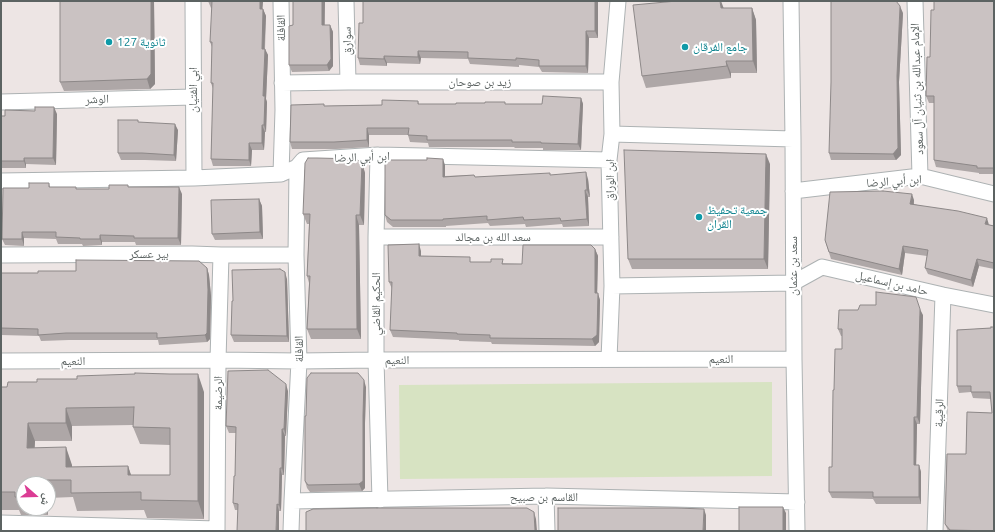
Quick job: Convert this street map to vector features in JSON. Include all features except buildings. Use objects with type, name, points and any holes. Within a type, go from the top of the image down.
[{"type":"street","name":"ابي الفتيان","points":[[193,1],[194,178]]},
{"type":"street","name":"القافلة","points":[[281,1],[281,174]]},
{"type":"street","name":"سوارق","points":[[346,1],[348,82]]},
{"type":"street","name":"ابن الوراق","points":[[609,359],[612,286],[609,160],[612,134],[611,82],[618,1]]},
{"type":"street","name":"سعد بن عثمان","points":[[790,1],[797,531]]},
{"type":"street","name":"الإمام عبدالله بن ثنيان آل سعود","points":[[915,1],[920,176]]},
{"type":"street","name":"زيد بن صوحان","points":[[282,83],[611,82]]},
{"type":"street","name":"الوشر","points":[[1,102],[193,97]]},
{"type":"street","points":[[612,134],[793,139]]},
{"type":"street","name":"ابن أبي الرضا","points":[[1,181],[194,178],[281,174],[297,167],[303,160],[378,155],[609,160]]},
{"type":"street","name":"الحكيم القاضي","points":[[378,155],[376,360],[380,500]]},
{"type":"street","name":"القافلة","points":[[291,531],[299,362],[296,255],[297,167]]},
{"type":"street","name":"ابن أبي الرضا","points":[[793,191],[920,176],[994,194]]},
{"type":"street","name":"سعد الله بن مجالد","points":[[376,237],[611,237]]},
{"type":"street","name":"بير عسكر","points":[[1,255],[296,255]]},
{"type":"street","name":"الرضيمة","points":[[217,530],[218,360],[221,255]]},
{"type":"street","name":"حامد بن إسماعيل","points":[[793,283],[822,267],[994,305]]},
{"type":"street","points":[[612,286],[793,283]]},
{"type":"street","name":"الرقيبة","points":[[935,531],[943,294]]},
{"type":"street","name":"النعيم","points":[[1,361],[218,360],[299,362],[376,360],[794,359]]},
{"type":"street","points":[[546,496],[547,531]]},
{"type":"street","name":"القاسم بن صبيح","points":[[292,501],[546,496],[797,502]]},
{"type":"street","points":[[1,524],[217,530]]},
{"type":"green space","points":[[772,382],[772,476],[400,479],[399,385]]},
{"type":"place","name":"ثانوية 127","points":[[109,42]]},
{"type":"place","name":"جامع الفرقان","points":[[685,47]]},
{"type":"place","name":"جمعية تحفيظ القران","points":[[699,217]]}]
